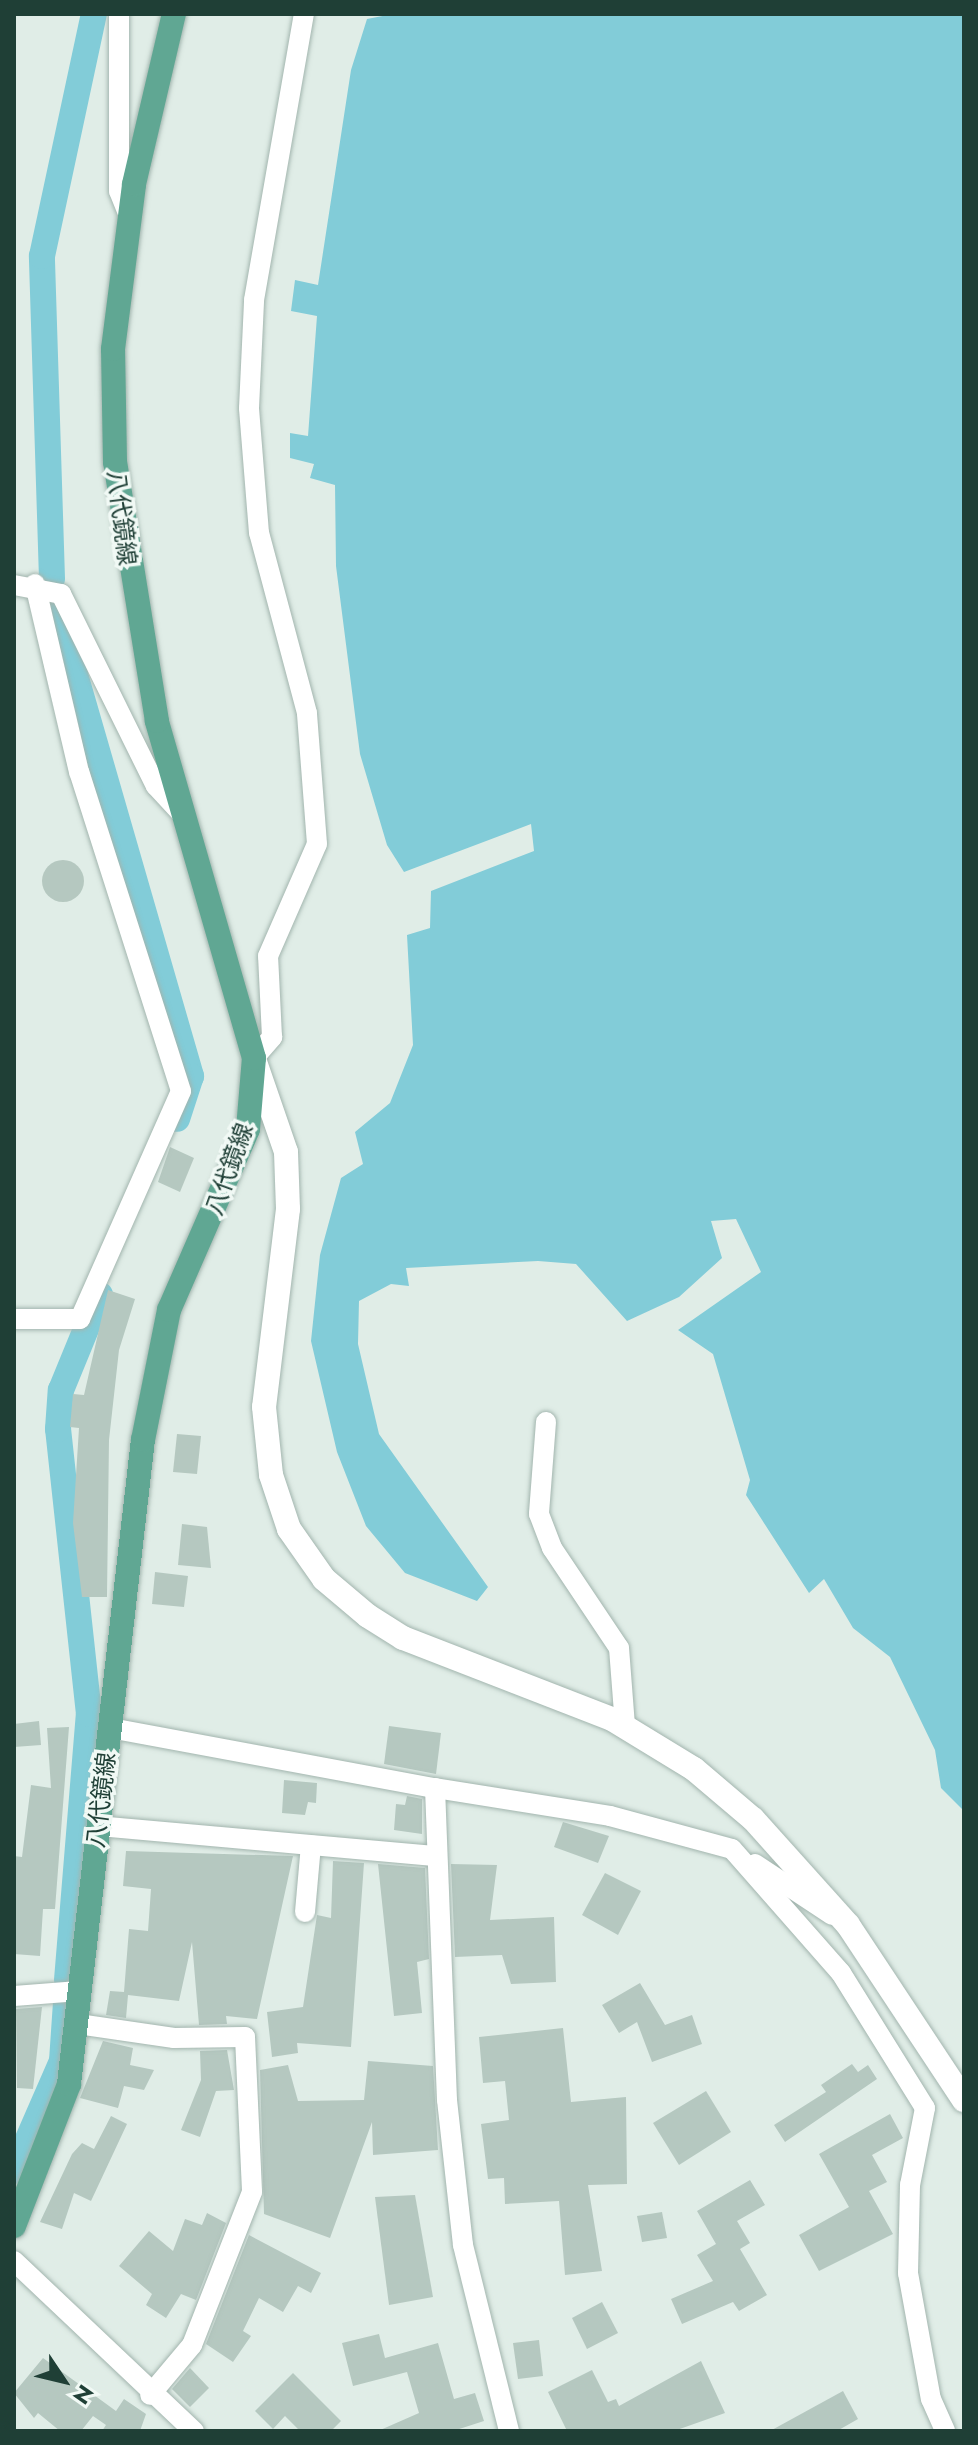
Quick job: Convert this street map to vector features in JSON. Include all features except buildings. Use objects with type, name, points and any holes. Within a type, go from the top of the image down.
[{"type":"main road","name":"八代鏡線","points":[[14,2226],[69,2084],[143,1440],[169,1310],[248,1129],[254,1058],[181,813],[134,601],[115,462],[113,349],[131,221],[174,14]]},
{"type":"street","points":[[119,14],[119,191],[131,221]]},
{"type":"street","points":[[304,14],[254,300],[249,408],[259,533],[307,713],[317,844],[268,956],[272,1037],[254,1058],[286,1152],[288,1209],[264,1407],[271,1475],[289,1529],[324,1579],[403,1638],[625,1726],[753,1819],[848,1925],[964,2100]]},
{"type":"street","points":[[24,584],[61,594],[156,786],[181,813]]},
{"type":"street","points":[[14,1319],[80,1319],[181,1091],[79,772],[24,584]]},
{"type":"street","points":[[546,1422],[539,1514],[552,1548],[619,1648],[625,1726]]},
{"type":"street","points":[[110,1728],[435,1788],[610,1816],[732,1849],[848,1925]]},
{"type":"street","points":[[435,1788],[447,2100],[463,2245],[509,2431]]},
{"type":"street","points":[[98,1826],[436,1856]]},
{"type":"street","points":[[305,1912],[311,1845]]},
{"type":"street","points":[[732,1849],[841,1973],[925,2108],[910,2185],[908,2273],[931,2399],[945,2431]]},
{"type":"street","points":[[14,1996],[79,1991]]},
{"type":"street","points":[[78,2024],[174,2038],[245,2037],[252,2192],[192,2345],[150,2395]]},
{"type":"street","points":[[14,2261],[150,2395],[194,2431]]},
{"type":"water","points":[[393,14],[964,14],[964,1811],[941,1788],[935,1750],[890,1657],[853,1628],[824,1579],[809,1593],[746,1495],[750,1480],[713,1354],[678,1330],[761,1272],[736,1219],[711,1221],[722,1258],[679,1297],[627,1321],[576,1264],[538,1261],[406,1268],[409,1286],[391,1284],[359,1301],[358,1344],[379,1434],[488,1587],[477,1601],[405,1573],[366,1526],[337,1452],[311,1341],[320,1255],[341,1178],[363,1164],[355,1132],[390,1103],[413,1045],[407,935],[430,928],[431,891],[534,851],[531,824],[404,872],[387,845],[360,754],[336,566],[335,485],[310,478],[314,464],[290,458],[290,433],[308,436],[317,316],[291,311],[295,280],[318,285],[351,70],[367,19]]},
{"type":"waterway","points":[[52,579],[42,256],[94,14]]},
{"type":"waterway","points":[[53,598],[191,1076],[177,1119]]},
{"type":"waterway","points":[[67,1980],[89,1714],[58,1429],[61,1390],[100,1295]]},
{"type":"waterway","points":[[14,2171],[62,2061],[66,2003]]}]
